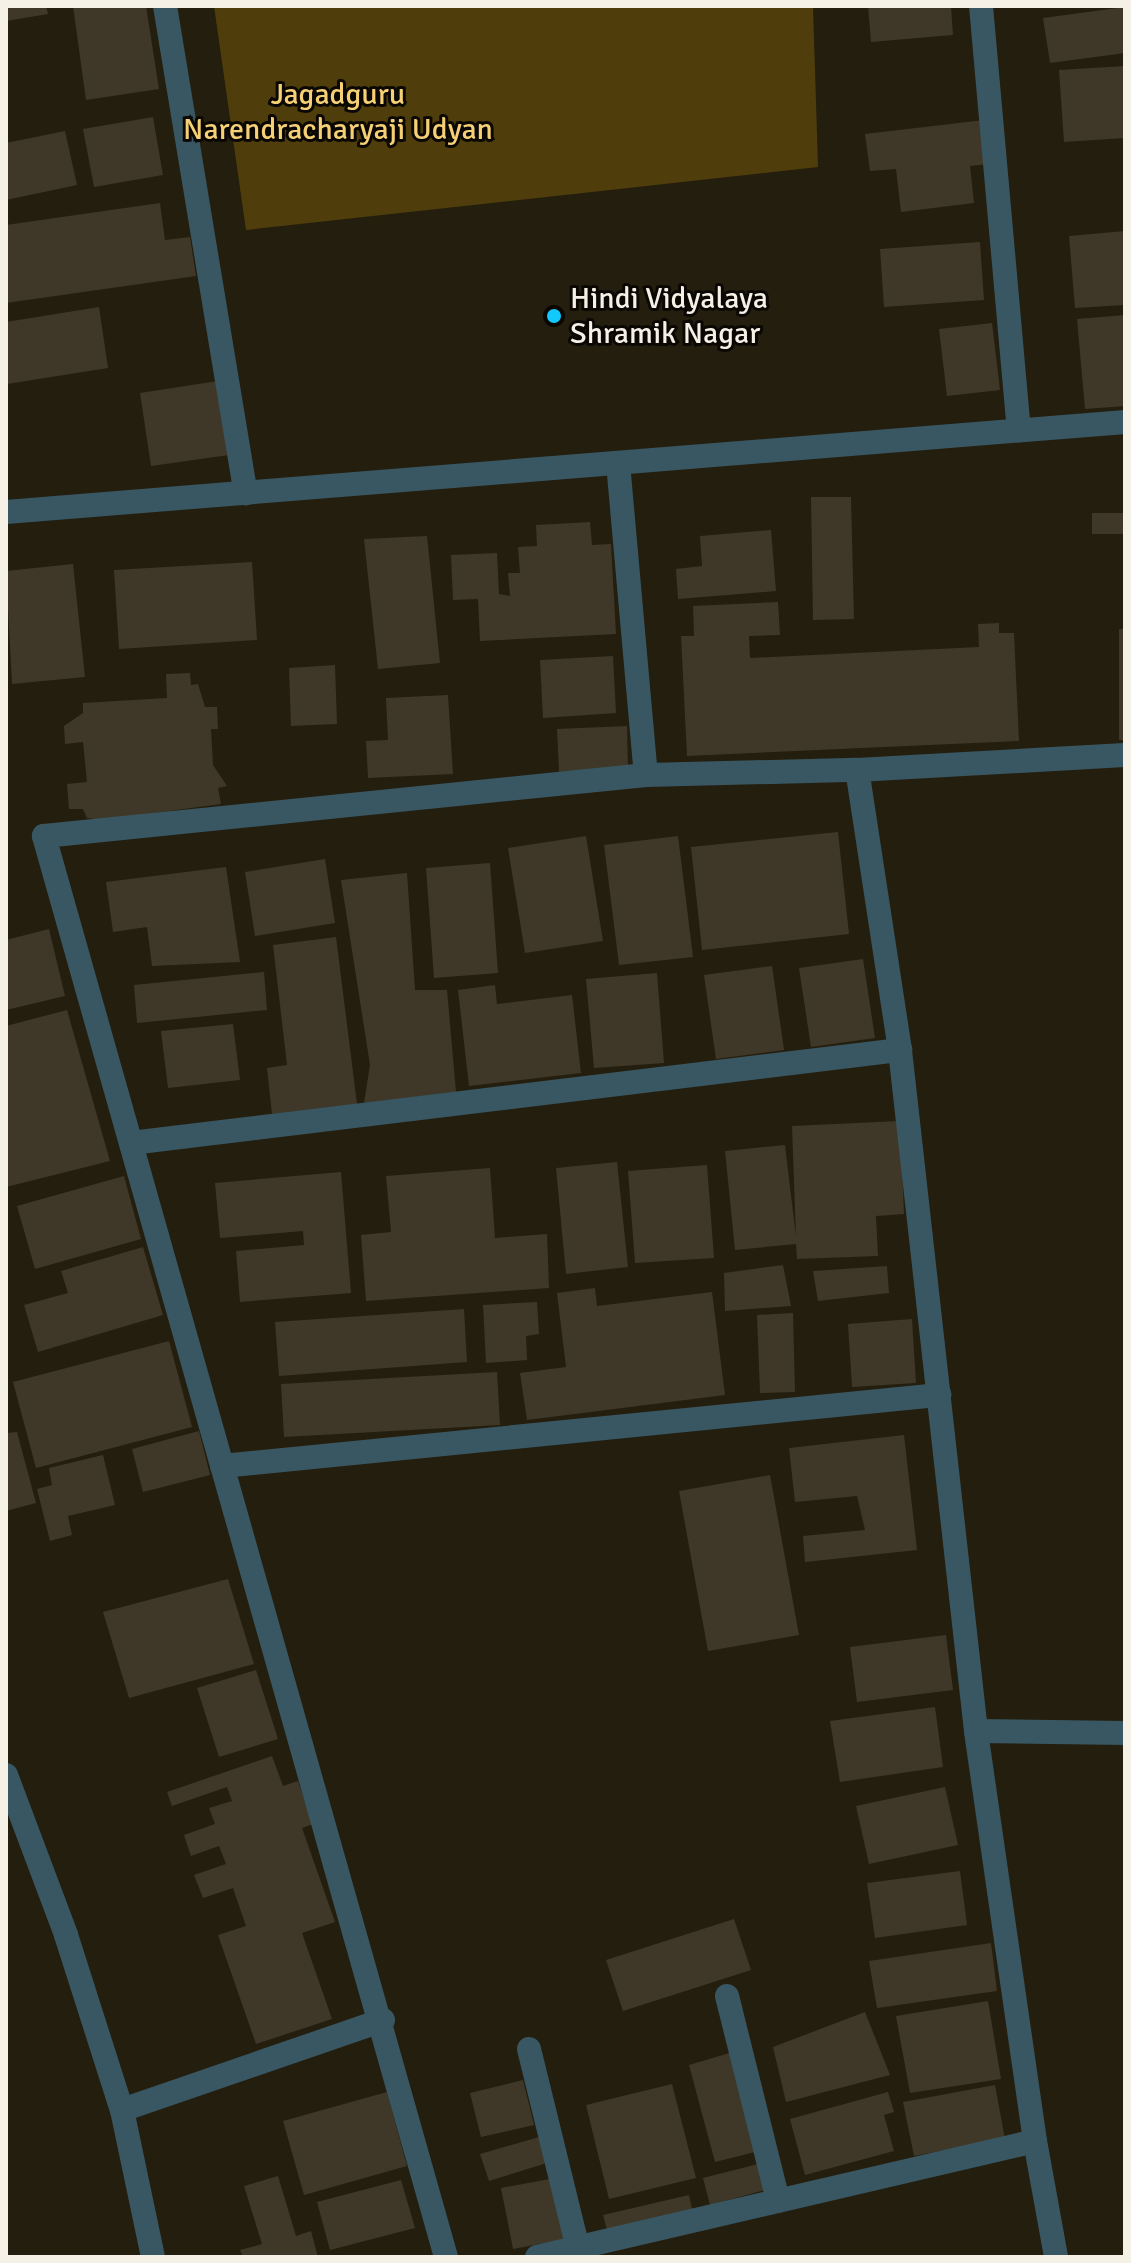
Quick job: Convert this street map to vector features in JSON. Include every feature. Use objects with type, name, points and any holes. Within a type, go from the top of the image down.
[{"type":"street","points":[[165,6],[246,493]]},
{"type":"street","points":[[981,6],[1019,430]]},
{"type":"street","points":[[6,512],[1125,422]]},
{"type":"street","points":[[618,463],[646,775]]},
{"type":"street","points":[[446,2257],[383,2020],[44,836],[646,775],[857,770],[1125,755]]},
{"type":"street","points":[[857,770],[900,1050],[976,1731],[1035,2141],[1056,2257]]},
{"type":"street","points":[[131,1143],[900,1050]]},
{"type":"street","points":[[222,1466],[939,1395]]},
{"type":"street","points":[[976,1731],[1125,1733]]},
{"type":"street","points":[[6,1775],[66,1935],[122,2110],[153,2257]]},
{"type":"street","points":[[727,1996],[778,2201]]},
{"type":"street","points":[[122,2110],[383,2020]]},
{"type":"street","points":[[529,2049],[578,2248]]},
{"type":"street","points":[[537,2257],[1035,2141]]},
{"type":"green space","name":"Jagadguru Narendracharyaji Udyan","points":[[214,6],[813,6],[818,167],[246,230]]},
{"type":"building","points":[[6,6],[46,6],[48,14],[6,21]]},
{"type":"building","points":[[73,6],[146,6],[159,89],[86,100]]},
{"type":"building","points":[[868,6],[951,6],[953,35],[871,42]]},
{"type":"building","points":[[1125,7],[1125,53],[1050,63],[1043,18]]},
{"type":"building","points":[[1125,66],[1125,138],[1064,142],[1059,70]]},
{"type":"building","points":[[153,117],[163,175],[94,187],[83,129]]},
{"type":"building","points":[[984,120],[989,164],[970,166],[974,203],[901,212],[896,169],[870,171],[865,134]]},
{"type":"building","points":[[65,131],[77,185],[6,200],[6,143]]},
{"type":"building","points":[[160,203],[165,240],[190,237],[196,276],[6,303],[6,225]]},
{"type":"building","points":[[1125,231],[1125,305],[1075,308],[1069,236]]},
{"type":"building","points":[[980,242],[984,300],[884,307],[880,249]]},
{"type":"building","points":[[99,307],[108,368],[7,384],[6,322]]},
{"type":"building","points":[[1125,315],[1125,406],[1085,409],[1077,319]]},
{"type":"building","points":[[992,323],[1000,390],[947,396],[939,329]]},
{"type":"building","points":[[218,381],[229,455],[151,466],[140,393]]},
{"type":"building","points":[[811,497],[851,497],[854,619],[813,620]]},
{"type":"building","points":[[1092,513],[1125,513],[1125,534],[1092,534]]},
{"type":"building","points":[[590,522],[592,545],[611,544],[616,634],[480,641],[478,599],[453,600],[451,555],[497,553],[499,594],[510,596],[508,573],[520,573],[518,547],[537,546],[536,525]]},
{"type":"building","points":[[771,530],[776,591],[678,599],[676,569],[702,566],[700,536]]},
{"type":"building","points":[[427,536],[440,663],[378,669],[364,539]]},
{"type":"building","points":[[252,562],[257,640],[119,649],[114,570]]},
{"type":"building","points":[[73,564],[85,677],[12,684],[6,571]]},
{"type":"building","points":[[778,602],[780,635],[749,636],[750,658],[979,647],[978,624],[999,623],[999,633],[1014,633],[1019,741],[687,756],[681,636],[694,636],[693,606]]},
{"type":"building","points":[[1119,629],[1125,629],[1125,740],[1119,740]]},
{"type":"building","points":[[613,656],[616,713],[543,718],[540,660]]},
{"type":"building","points":[[335,665],[337,724],[291,726],[289,668]]},
{"type":"building","points":[[190,673],[191,685],[198,684],[205,707],[217,707],[218,729],[211,729],[213,765],[227,786],[218,788],[221,804],[103,820],[87,818],[83,809],[69,809],[67,784],[87,782],[83,742],[65,744],[64,726],[83,713],[83,703],[167,698],[166,674]]},
{"type":"building","points":[[448,695],[453,774],[368,778],[366,741],[388,740],[386,698]]},
{"type":"building","points":[[627,726],[628,770],[559,772],[557,729]]},
{"type":"building","points":[[838,832],[849,934],[702,950],[691,847]]},
{"type":"building","points":[[586,836],[603,941],[525,953],[508,848]]},
{"type":"building","points":[[678,836],[693,957],[619,965],[604,845]]},
{"type":"building","points":[[325,859],[335,923],[255,936],[245,872]]},
{"type":"building","points":[[490,863],[498,973],[434,978],[426,868]]},
{"type":"building","points":[[226,867],[240,962],[152,966],[147,927],[113,932],[106,882]]},
{"type":"building","points":[[407,873],[415,990],[447,990],[456,1092],[364,1103],[370,1065],[341,880]]},
{"type":"building","points":[[49,929],[65,996],[6,1010],[6,940]]},
{"type":"building","points":[[336,937],[357,1104],[272,1114],[267,1068],[287,1065],[273,945]]},
{"type":"building","points":[[863,959],[875,1038],[811,1047],[799,968]]},
{"type":"building","points":[[772,966],[784,1050],[716,1059],[704,975]]},
{"type":"building","points":[[264,972],[267,1010],[137,1023],[134,985]]},
{"type":"building","points":[[657,973],[664,1063],[594,1068],[586,979]]},
{"type":"building","points":[[495,985],[497,1004],[572,995],[581,1073],[469,1086],[458,990]]},
{"type":"building","points":[[67,1010],[110,1161],[6,1187],[6,1026]]},
{"type":"building","points":[[233,1024],[240,1080],[168,1088],[161,1031]]},
{"type":"building","points":[[900,1121],[904,1214],[876,1216],[878,1256],[797,1259],[796,1244],[735,1250],[725,1151],[785,1145],[796,1237],[792,1126]]},
{"type":"building","points":[[617,1162],[628,1267],[566,1274],[556,1168]]},
{"type":"building","points":[[707,1165],[714,1258],[635,1263],[628,1171]]},
{"type":"building","points":[[490,1168],[495,1238],[547,1234],[549,1288],[366,1301],[361,1235],[391,1232],[386,1176]]},
{"type":"building","points":[[341,1172],[351,1293],[240,1302],[236,1251],[304,1245],[303,1231],[220,1238],[215,1183]]},
{"type":"building","points":[[124,1176],[141,1239],[35,1269],[17,1206]]},
{"type":"building","points":[[143,1247],[163,1315],[38,1352],[24,1305],[68,1293],[61,1271]]},
{"type":"building","points":[[783,1265],[791,1306],[725,1311],[724,1273]]},
{"type":"building","points":[[887,1266],[889,1293],[818,1301],[813,1271]]},
{"type":"building","points":[[595,1288],[597,1306],[712,1292],[725,1395],[527,1420],[520,1373],[566,1367],[557,1293]]},
{"type":"building","points":[[537,1302],[539,1334],[526,1336],[527,1360],[486,1363],[483,1305]]},
{"type":"building","points":[[464,1309],[467,1362],[279,1376],[275,1322]]},
{"type":"building","points":[[793,1313],[795,1392],[760,1393],[757,1315]]},
{"type":"building","points":[[912,1319],[916,1383],[852,1387],[848,1324]]},
{"type":"building","points":[[169,1341],[192,1427],[36,1468],[13,1382]]},
{"type":"building","points":[[497,1372],[500,1425],[284,1437],[281,1384]]},
{"type":"building","points":[[199,1431],[210,1475],[143,1492],[132,1449]]},
{"type":"building","points":[[17,1432],[36,1503],[6,1511],[6,1433]]},
{"type":"building","points":[[904,1435],[917,1550],[805,1562],[803,1536],[865,1530],[857,1496],[795,1502],[789,1448]]},
{"type":"building","points":[[103,1455],[115,1505],[68,1516],[72,1535],[50,1541],[37,1489],[52,1485],[49,1468]]},
{"type":"building","points":[[770,1475],[799,1635],[708,1651],[679,1491]]},
{"type":"building","points":[[228,1579],[254,1664],[129,1698],[103,1612]]},
{"type":"building","points":[[946,1635],[953,1690],[857,1702],[850,1647]]},
{"type":"building","points":[[256,1670],[278,1739],[219,1757],[197,1688]]},
{"type":"building","points":[[935,1707],[943,1767],[840,1782],[830,1721]]},
{"type":"building","points":[[272,1756],[283,1786],[298,1781],[313,1824],[302,1828],[335,1922],[302,1933],[332,2019],[256,2044],[218,1935],[246,1926],[233,1888],[203,1898],[194,1875],[226,1864],[219,1846],[191,1856],[184,1835],[215,1824],[209,1808],[232,1801],[227,1787],[172,1806],[167,1792]]},
{"type":"building","points":[[945,1787],[958,1845],[869,1864],[856,1806]]},
{"type":"building","points":[[960,1871],[967,1925],[875,1938],[867,1883]]},
{"type":"building","points":[[734,1919],[751,1970],[623,2011],[606,1960]]},
{"type":"building","points":[[991,1943],[997,1991],[877,2008],[869,1961]]},
{"type":"building","points":[[988,2001],[1001,2079],[910,2093],[896,2016]]},
{"type":"building","points":[[865,2012],[890,2075],[786,2102],[773,2047]]},
{"type":"building","points":[[733,2052],[759,2151],[715,2162],[689,2065]]},
{"type":"building","points":[[523,2080],[534,2125],[481,2137],[470,2093]]},
{"type":"building","points":[[672,2084],[696,2178],[609,2199],[586,2105]]},
{"type":"building","points":[[995,2085],[1005,2139],[914,2156],[903,2102]]},
{"type":"building","points":[[387,2092],[407,2166],[304,2195],[283,2121]]},
{"type":"building","points":[[888,2092],[894,2112],[884,2115],[894,2151],[805,2175],[790,2119]]},
{"type":"building","points":[[539,2137],[547,2163],[489,2181],[480,2154]]},
{"type":"building","points":[[758,2164],[765,2190],[710,2205],[703,2178]]},
{"type":"building","points":[[278,2176],[296,2236],[311,2231],[318,2257],[243,2257],[240,2250],[262,2244],[244,2186]]},
{"type":"building","points":[[555,2178],[566,2239],[513,2249],[501,2188]]},
{"type":"building","points":[[401,2180],[415,2228],[330,2250],[317,2202]]},
{"type":"building","points":[[689,2195],[693,2213],[608,2234],[603,2215]]},
{"type":"place","name":"Hindi Vidyalaya Shramik Nagar","points":[[554,316]]}]
